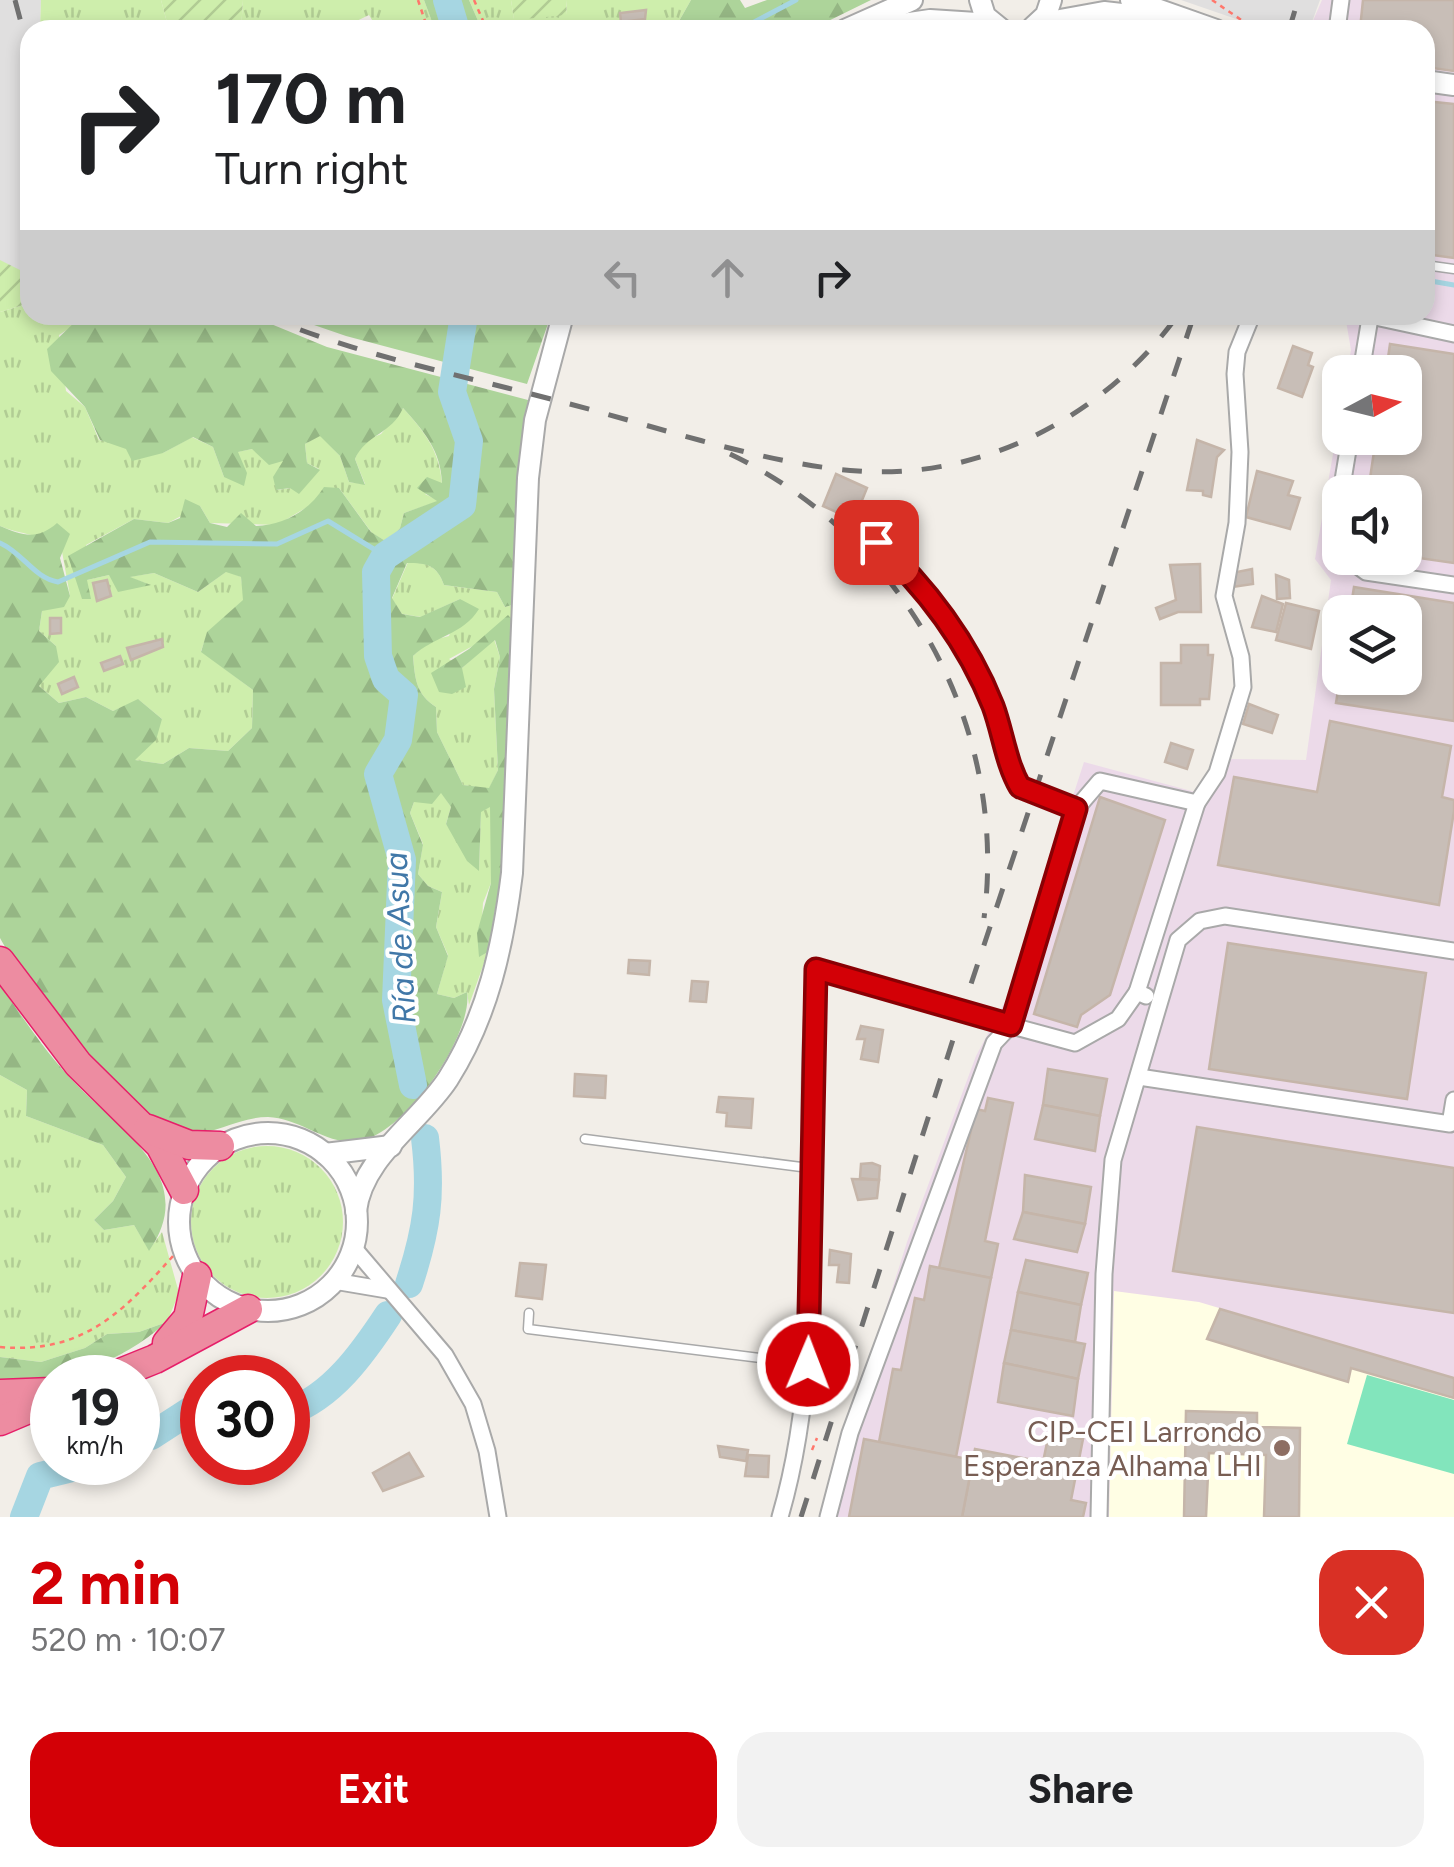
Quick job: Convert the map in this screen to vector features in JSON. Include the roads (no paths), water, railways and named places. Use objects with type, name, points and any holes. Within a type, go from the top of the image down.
[{"type":"highway","points":[[0,961],[78,1064],[147,1128],[172,1160],[184,1190]]},
{"type":"highway","points":[[147,1128],[190,1145],[220,1146]]},
{"type":"highway","points":[[143,1355],[182,1329],[194,1304],[196,1276]]},
{"type":"highway","points":[[160,1357],[248,1309]]},
{"type":"highway","points":[[0,1394],[30,1395]]},
{"type":"highway","points":[[0,1421],[30,1406]]},
{"type":"street","points":[[868,20],[912,0]]},
{"type":"street","points":[[1131,0],[1186,20]]},
{"type":"street","points":[[1066,20],[1104,12],[1174,20]]},
{"type":"street","points":[[356,1211],[351,1189],[325,1154],[310,1143],[274,1133],[255,1133],[220,1146],[193,1173],[180,1208],[182,1246],[196,1276],[220,1296],[248,1309],[295,1307],[334,1281],[354,1246],[363,1182],[446,1083],[484,1008],[506,925],[512,873],[528,478],[539,402],[560,325]]},
{"type":"street","points":[[780,1517],[797,1444],[808,1364],[816,969],[1075,1043],[1118,1019],[1137,992],[1197,803],[1216,772],[1243,687],[1241,657],[1224,596],[1237,523],[1240,452],[1235,374],[1237,352],[1248,325]]},
{"type":"street","points":[[1363,355],[1367,325]]},
{"type":"street","points":[[1411,325],[1454,334]]},
{"type":"street","points":[[1386,575],[1454,585]]},
{"type":"street","points":[[828,1517],[850,1432],[914,1250],[994,1043],[1011,1025],[1081,798],[1100,782],[1197,803]]},
{"type":"street","points":[[1099,1517],[1104,1274],[1113,1160],[1178,940],[1200,922],[1224,916],[1454,951]]},
{"type":"street","points":[[1137,992],[1157,1001]]},
{"type":"street","points":[[1139,1077],[1450,1124],[1454,1100]]},
{"type":"street","points":[[325,1154],[392,1146]]},
{"type":"street","points":[[354,1246],[444,1356],[473,1404],[488,1452],[498,1517]]},
{"type":"street","points":[[334,1281],[388,1290]]},
{"type":"lane","points":[[876,542],[903,566],[937,609],[984,684],[1020,787],[1076,809]]},
{"type":"lane","points":[[584,1139],[809,1168]]},
{"type":"lane","points":[[530,1313],[528,1329],[808,1364]]},
{"type":"waterway","name":"Ría de Asua","points":[[447,0],[453,20]]},
{"type":"waterway","points":[[758,20],[796,0]]},
{"type":"waterway","points":[[1435,282],[1454,285]]},
{"type":"waterway","name":"Ría de Asua","points":[[413,1085],[396,1000],[402,860],[378,774],[398,740],[404,695],[386,679],[378,656],[376,572],[385,556],[462,505],[469,441],[452,392],[462,325]]},
{"type":"waterway","points":[[0,543],[42,576],[58,582],[150,542],[277,544],[328,521],[385,556]]},
{"type":"waterway","points":[[409,1284],[426,1212],[425,1138]]},
{"type":"waterway","points":[[310,1401],[357,1358],[388,1315]]},
{"type":"waterway","points":[[160,1430],[180,1417]]},
{"type":"waterway","points":[[24,1517],[36,1485]]},
{"type":"railway","points":[[15,0],[20,20]]},
{"type":"railway","points":[[1292,20],[1298,0]]},
{"type":"railway","points":[[289,325],[373,353],[748,453],[858,471],[905,471],[950,465],[1038,434],[1115,383],[1170,325]]},
{"type":"railway","points":[[801,1517],[965,1002],[1191,325]]},
{"type":"railway","points":[[730,454],[792,490],[847,535],[893,587],[932,645],[960,709],[979,776],[987,846],[984,918]]},
{"type":"place","name":"CIP-CEI Larrondo Esperanza Alhama LHI","points":[[1282,1448]]}]
